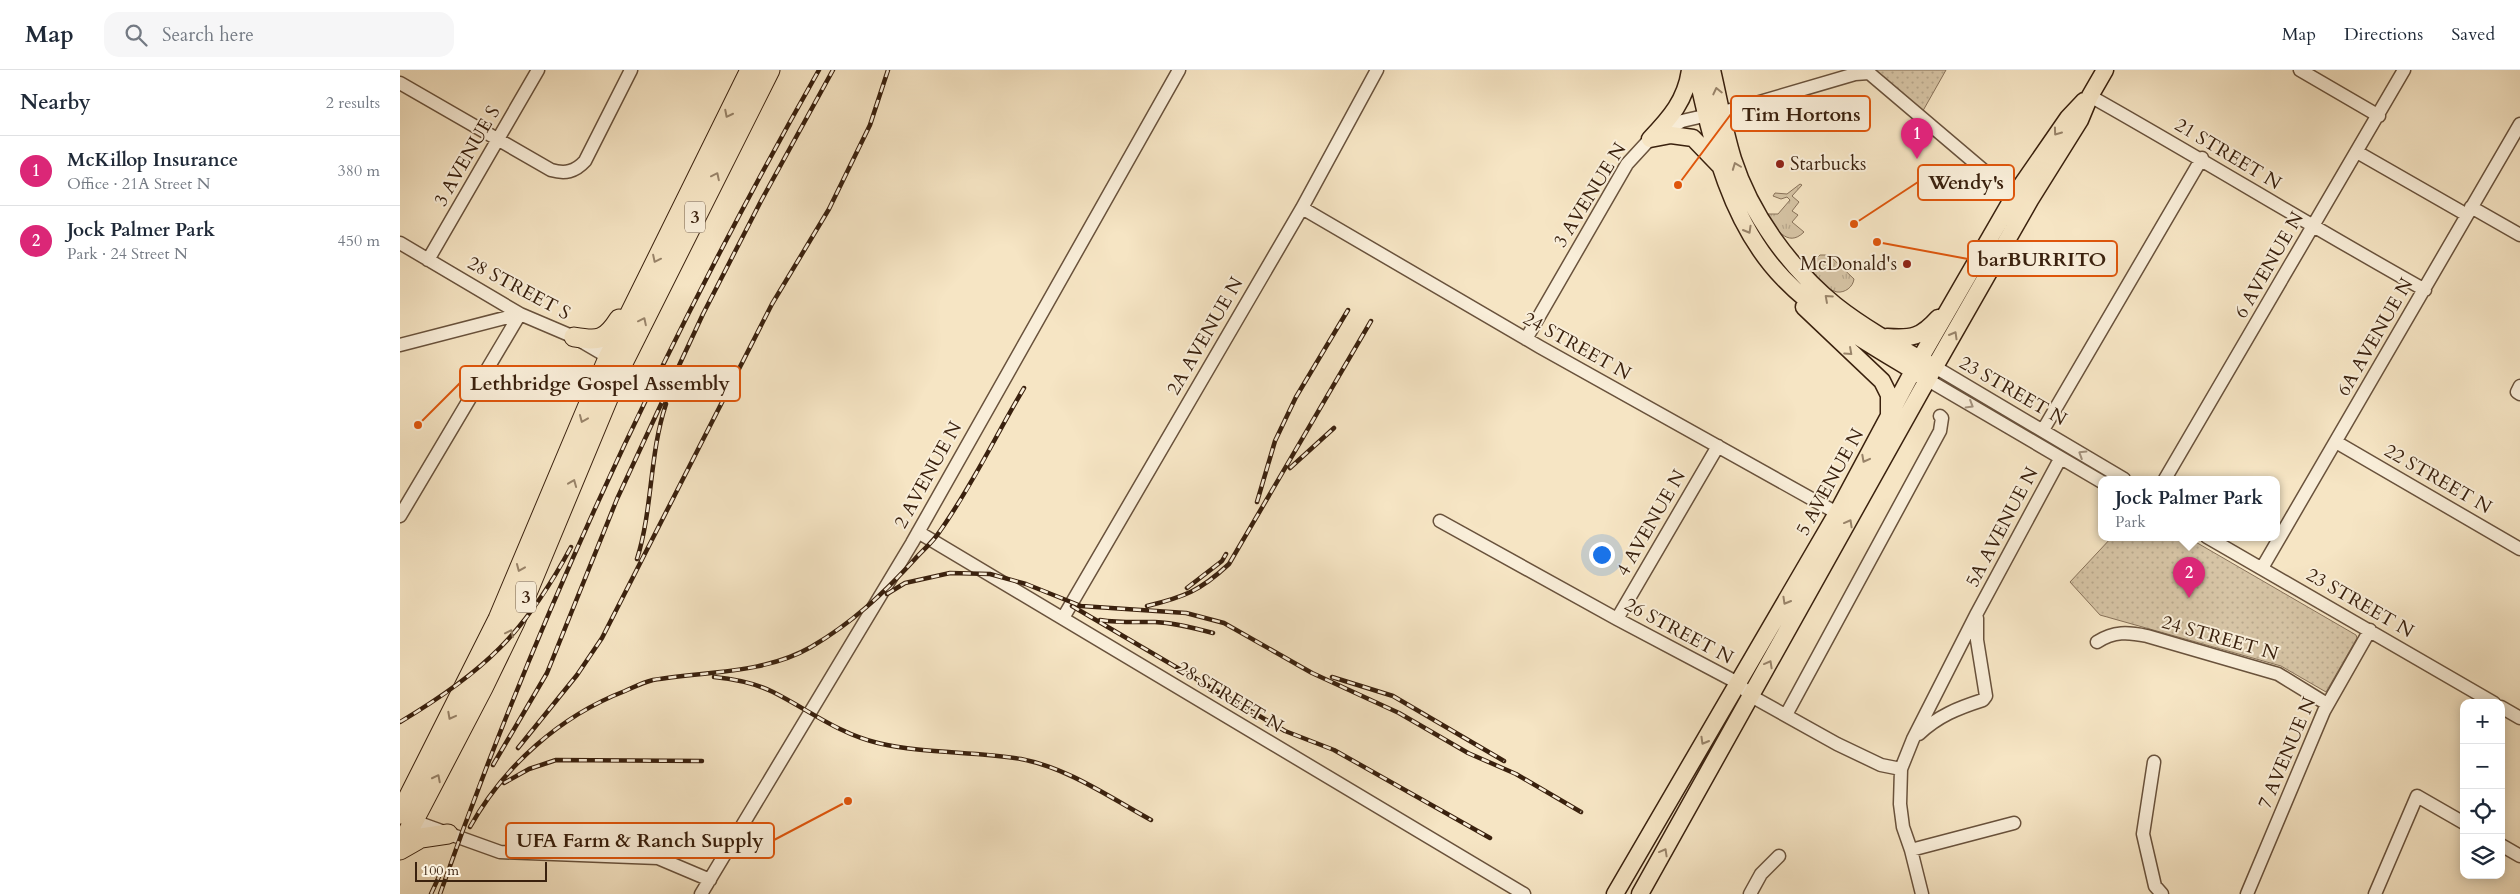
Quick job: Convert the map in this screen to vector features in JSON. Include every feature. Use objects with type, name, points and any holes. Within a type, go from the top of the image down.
[{"type":"highway","name":"3","points":[[405,817],[483,688],[528,593],[615,361],[634,301],[750,70]]},
{"type":"highway","name":"3","points":[[400,849],[405,817],[430,755],[498,619],[615,361],[770,70]]},
{"type":"highway","points":[[574,337],[592,340],[605,336],[634,301]]},
{"type":"highway","points":[[400,785],[418,772],[430,755]]},
{"type":"highway","points":[[400,849],[421,838],[448,834]]},
{"type":"main road","points":[[1650,139],[1672,117],[1680,104],[1690,70]]},
{"type":"main road","points":[[1696,70],[1742,182],[1752,203],[1774,238],[1825,296],[1917,365]]},
{"type":"main road","points":[[1712,70],[1714,113],[1722,169],[1741,218],[1762,251],[1806,310],[1882,381],[1889,395],[1888,416]]},
{"type":"main road","name":"5 AVENUE N","points":[[1640,894],[1932,374],[2020,201],[2068,118],[2090,96],[2105,70]]},
{"type":"main road","points":[[1650,139],[1671,135],[1694,138],[1722,169]]},
{"type":"main road","name":"5 AVENUE N","points":[[1615,894],[1837,513],[1888,416],[1952,304],[2020,201]]},
{"type":"main road","points":[[1782,277],[1807,300],[1932,374]]},
{"type":"main road","points":[[1882,337],[1911,339],[1920,334],[1952,304]]},
{"type":"street","name":"3 AVENUE S","points":[[428,260],[538,70]]},
{"type":"street","points":[[400,83],[551,170],[566,172],[575,170],[585,161],[606,122],[630,70]]},
{"type":"street","name":"2 AVENUE N","points":[[701,894],[918,532],[1179,70]]},
{"type":"street","name":"2A AVENUE N","points":[[1063,618],[1302,208],[1377,70]]},
{"type":"street","points":[[2300,70],[2379,116]]},
{"type":"street","name":"6 AVENUE N","points":[[2167,476],[2379,116],[2404,70]]},
{"type":"street","name":"3 AVENUE N","points":[[1526,339],[1627,164],[1650,139],[1670,127],[1714,113],[1855,74],[1869,73],[2020,201]]},
{"type":"street","name":"21 STREET N","points":[[2090,96],[2202,158],[2312,227],[2425,290]]},
{"type":"street","name":"6A AVENUE N","points":[[2280,537],[2520,124]]},
{"type":"street","points":[[2357,152],[2469,211],[2520,235]]},
{"type":"street","points":[[2043,430],[2202,158]]},
{"type":"street","name":"24 STREET N","points":[[1302,208],[1526,339],[1837,513]]},
{"type":"street","name":"28 STREET S","points":[[400,243],[520,314],[574,337],[615,361]]},
{"type":"street","points":[[400,345],[520,314]]},
{"type":"street","points":[[400,516],[520,314]]},
{"type":"street","name":"23 STREET N","points":[[1932,374],[2043,430],[2119,476]]},
{"type":"street","name":"23 STREET N","points":[[1932,374],[2060,458],[2098,480]]},
{"type":"street","points":[[2520,386],[2517,392],[2520,394]]},
{"type":"street","points":[[1786,715],[1940,431],[1942,418],[1940,416]]},
{"type":"street","name":"22 STREET N","points":[[2336,442],[2520,549]]},
{"type":"street","name":"4 AVENUE N","points":[[1617,619],[1718,446]]},
{"type":"street","name":"5A AVENUE N","points":[[1922,894],[1903,826],[1900,804],[1901,769],[1913,739],[1977,613],[2060,458]]},
{"type":"street","name":"26 STREET N","points":[[1440,521],[1617,619],[1738,683],[1751,696],[1786,715],[1880,765],[1901,769]]},
{"type":"street","name":"28 STREET N","points":[[918,532],[1524,894]]},
{"type":"street","name":"23 STREET N","points":[[2214,541],[2487,699]]},
{"type":"street","name":"6A AVENUE N","points":[[2262,568],[2278,541]]},
{"type":"street","name":"5A AVENUE N","points":[[1913,739],[1934,720],[1960,707],[1983,700],[1986,696],[1977,640],[1977,613]]},
{"type":"street","name":"7 AVENUE N","points":[[2247,894],[2327,704],[2370,630]]},
{"type":"street","name":"24 STREET N","points":[[2097,642],[2116,633],[2126,632],[2147,636],[2278,674],[2327,704]]},
{"type":"street","points":[[2505,709],[2520,718]]},
{"type":"street","points":[[2154,762],[2143,834],[2155,886],[2162,894]]},
{"type":"street","points":[[2375,894],[2417,796],[2460,821]]},
{"type":"street","points":[[405,817],[500,852],[658,858],[710,880]]},
{"type":"street","points":[[1911,850],[2014,823]]},
{"type":"street","points":[[2505,847],[2520,856]]},
{"type":"street","points":[[1750,894],[1761,874],[1778,856]]},
{"type":"green space","points":[[1865,70],[1946,70],[1920,116]]},
{"type":"green space","points":[[1800,184],[1802,185],[1792,196],[1799,202],[1792,211],[1798,215],[1792,222],[1804,232],[1798,237],[1792,238],[1777,230],[1766,214],[1778,214],[1790,200],[1787,197],[1781,199],[1773,196],[1775,193],[1787,194]]},
{"type":"green space","points":[[1820,255],[1829,255],[1854,279],[1848,289],[1843,292],[1837,292],[1824,285],[1817,277],[1811,264]]},
{"type":"green space","points":[[2108,541],[2194,541],[2356,635],[2357,638],[2326,692],[2281,666],[2100,615],[2070,582]]},
{"type":"railway","points":[[440,894],[520,682],[611,473],[711,269],[819,70]]},
{"type":"railway","points":[[493,765],[547,673],[617,499],[703,314],[761,201],[833,70]]},
{"type":"railway","points":[[518,748],[577,675],[602,638],[772,304],[829,209],[870,125],[888,70]]},
{"type":"railway","points":[[1257,502],[1275,441],[1296,397],[1348,310]]},
{"type":"railway","points":[[1147,606],[1191,592],[1209,581],[1229,564],[1371,321]]},
{"type":"railway","points":[[470,827],[499,784],[517,764],[556,729],[578,714],[653,680],[754,667],[793,656],[826,638],[853,618],[891,584],[937,535],[963,496],[1024,388]]},
{"type":"railway","points":[[637,559],[646,520],[657,443],[666,404]]},
{"type":"railway","points":[[1290,468],[1334,428]]},
{"type":"railway","points":[[400,722],[456,686],[500,648],[537,604],[571,547]]},
{"type":"railway","points":[[1187,588],[1222,561],[1226,554]]},
{"type":"railway","points":[[887,594],[905,583],[950,573],[990,574],[1026,584],[1081,606],[1186,613],[1224,623],[1312,673],[1399,713],[1468,753],[1516,774],[1581,812]]},
{"type":"railway","points":[[1072,606],[1285,731],[1334,750],[1490,838]]},
{"type":"railway","points":[[1100,620],[1155,622],[1213,633]]},
{"type":"railway","points":[[714,677],[759,686],[850,734],[878,743],[914,749],[1003,756],[1038,763],[1088,784],[1151,820]]},
{"type":"railway","points":[[1332,677],[1393,696],[1504,761]]},
{"type":"railway","points":[[504,783],[529,769],[556,760],[702,761]]},
{"type":"railway","points":[[431,894],[442,870]]},
{"type":"place","name":"McKillop Insurance","points":[[1917,159]]},
{"type":"place","name":"Starbucks","points":[[1780,164]]},
{"type":"place","name":"Tim Hortons","points":[[1678,185]]},
{"type":"place","name":"Wendy's","points":[[1854,224]]},
{"type":"place","name":"barBURRITO","points":[[1877,242]]},
{"type":"place","name":"McDonald's","points":[[1907,264]]},
{"type":"place","name":"Lethbridge Gospel Assembly","points":[[418,425]]},
{"type":"place","name":"Jock Palmer Park","points":[[2189,598]]},
{"type":"place","name":"UFA Farm & Ranch Supply","points":[[848,801]]}]
